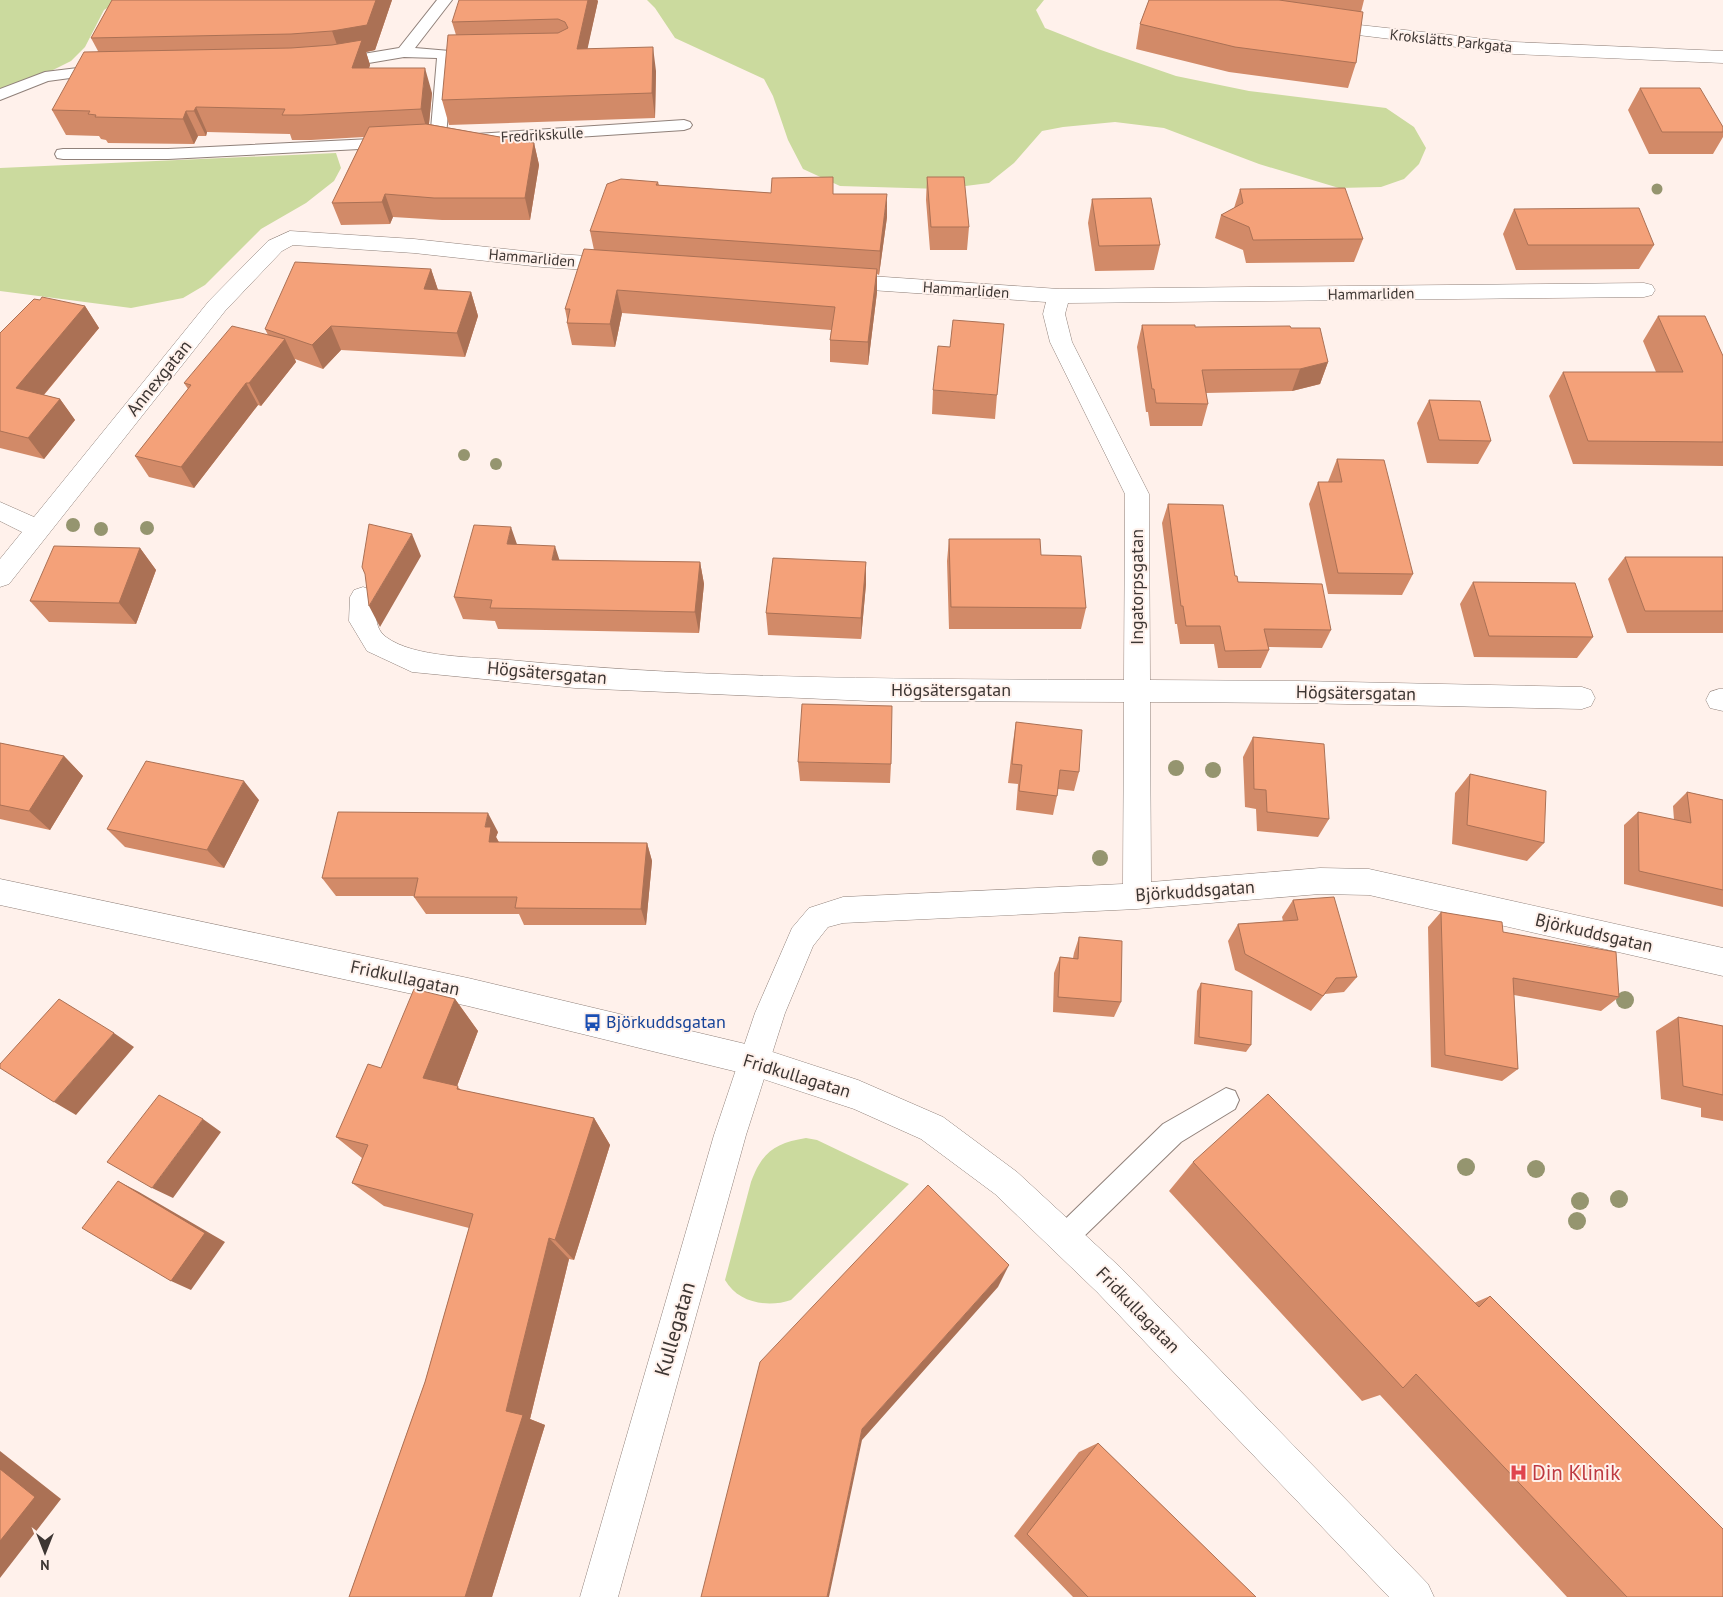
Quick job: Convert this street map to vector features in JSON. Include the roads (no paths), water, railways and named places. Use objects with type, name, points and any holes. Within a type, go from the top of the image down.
[{"type":"street","name":"Krokslätts Parkgata","points":[[1306,24],[1514,48],[1723,57]]},
{"type":"street","name":"Hammarliden","points":[[290,238],[414,246],[542,260],[637,266]]},
{"type":"street","name":"Annexgatan","points":[[0,577],[217,306],[275,246],[290,238]]},
{"type":"street","name":"Hammarliden","points":[[825,280],[1059,296],[1644,290]]},
{"type":"street","name":"Ingatorpsgatan","points":[[1059,296],[1054,314],[1062,342],[1137,494],[1136,896]]},
{"type":"street","points":[[0,511],[38,529]]},
{"type":"street","name":"Högsätersgatan","points":[[363,597],[362,621],[376,644],[412,661],[575,677],[870,690],[1136,691],[1582,698]]},
{"type":"street","name":"Björkuddsgatan","points":[[754,1061],[770,1012],[802,937],[819,917],[843,910],[1136,896],[1320,881],[1369,882],[1723,962]]},
{"type":"street","name":"Fridkullagatan","points":[[0,892],[468,992],[754,1061],[858,1095],[932,1128],[1006,1183],[1065,1237],[1116,1287],[1415,1597]]},
{"type":"street","name":"Kullegatan","points":[[599,1597],[727,1145],[754,1061]]},
{"type":"lane","points":[[404,52],[445,0]]},
{"type":"lane","points":[[324,64],[404,52],[450,54],[438,141]]},
{"type":"lane","points":[[0,95],[45,77],[90,70],[119,70]]},
{"type":"lane","name":"Fredrikskulle","points":[[63,154],[168,154],[639,130],[684,125]]},
{"type":"lane","points":[[1065,1237],[1172,1134],[1226,1100]]},
{"type":"place","name":"Björkuddsgatan","points":[[592,1022]]},
{"type":"place","name":"Din Klinik","points":[[1518,1473]]}]
